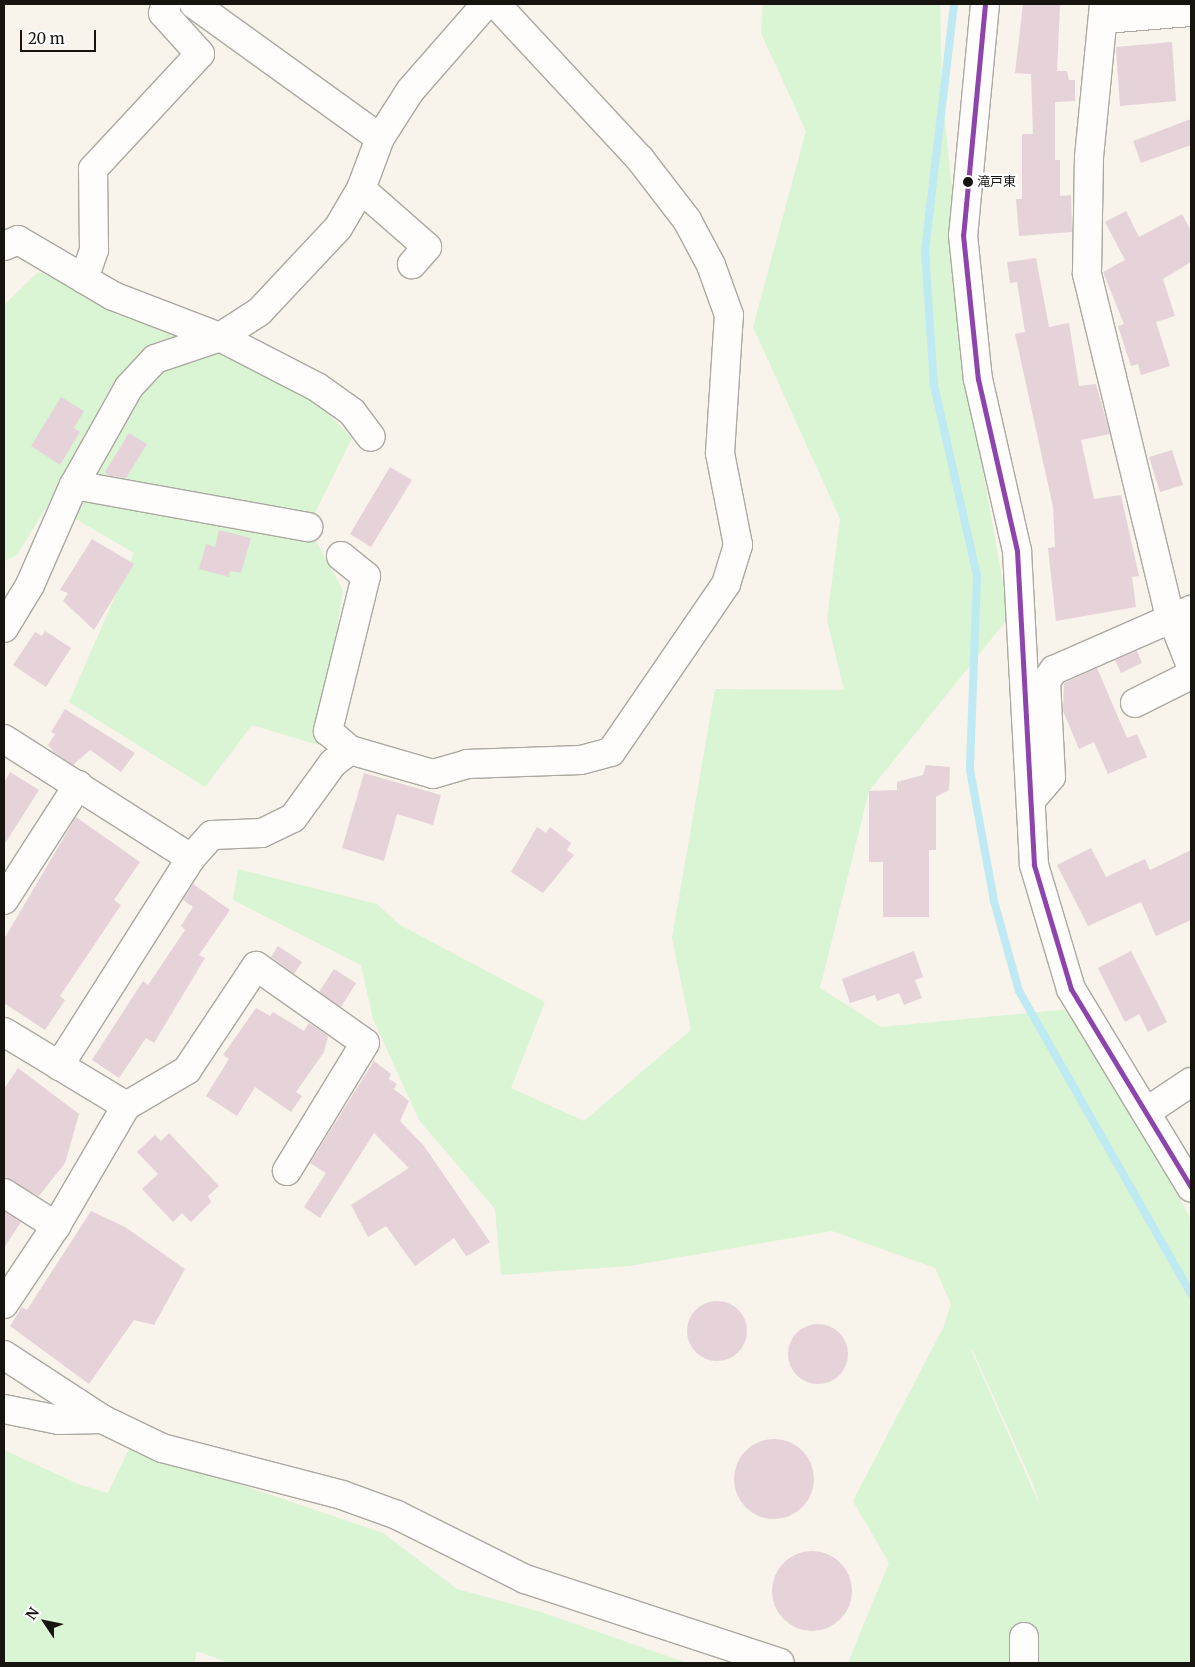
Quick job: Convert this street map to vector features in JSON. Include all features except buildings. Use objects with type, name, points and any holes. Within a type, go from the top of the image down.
[{"type":"street","points":[[84,279],[94,250],[93,169],[200,54],[163,13],[167,4]]},
{"type":"street","points":[[194,4],[380,138]]},
{"type":"street","points":[[4,628],[30,585],[74,485],[129,387],[155,359],[220,337],[259,312],[338,228],[361,189],[380,138],[410,91],[486,4]]},
{"type":"street","points":[[342,556],[366,576],[328,731],[350,750],[433,774],[467,764],[581,760],[611,752],[726,584],[738,545],[720,453],[729,315],[712,265],[687,220],[640,159],[496,4]]},
{"type":"street","points":[[984,4],[963,235],[978,379],[1017,551],[1034,865],[1067,980],[1191,1187]]},
{"type":"street","points":[[1191,12],[1104,11],[1089,157],[1087,274],[1181,615],[1191,666]]},
{"type":"street","points":[[361,189],[427,247],[412,264]]},
{"type":"street","points":[[4,246],[18,240],[113,296],[220,337],[317,387],[352,412],[371,437]]},
{"type":"street","points":[[74,485],[308,527]]},
{"type":"street","points":[[1031,800],[1051,777],[1046,681],[1054,670],[1181,615]]},
{"type":"street","points":[[1135,704],[1191,675]]},
{"type":"street","points":[[4,739],[191,858]]},
{"type":"street","points":[[59,1066],[191,858],[212,835],[262,833],[293,818],[333,763],[350,750]]},
{"type":"street","points":[[4,900],[78,785]]},
{"type":"street","points":[[4,1304],[56,1226],[126,1106],[187,1070],[256,966],[365,1043],[288,1171]]},
{"type":"street","points":[[4,1032],[126,1106]]},
{"type":"street","points":[[1146,1112],[1191,1082]]},
{"type":"street","points":[[4,1193],[56,1226]]},
{"type":"street","points":[[4,1355],[102,1419],[162,1448],[342,1495],[396,1515],[525,1579],[780,1663]]},
{"type":"street","points":[[4,1409],[59,1420],[102,1419]]},
{"type":"green space","points":[[763,4],[940,4],[942,91],[978,443],[1009,617],[869,791],[820,988],[881,1027],[1071,1009],[1191,1219],[1191,1663],[848,1663],[889,1563],[853,1501],[944,1326],[951,1304],[935,1268],[832,1231],[629,1266],[501,1275],[495,1209],[419,1120],[373,1019],[361,965],[233,900],[238,869],[377,904],[400,925],[545,1002],[511,1088],[584,1121],[691,1030],[672,938],[715,689],[844,690],[827,620],[840,519],[753,327],[806,131],[761,33]],"holes":[[[972,1349],[1033,1484],[1041,1508]]]},
{"type":"green space","points":[[38,272],[142,311],[308,393],[352,438],[308,527],[343,590],[318,745],[252,725],[205,787],[69,702],[134,553],[74,518],[80,486],[66,475],[17,555],[4,561],[4,305]]},
{"type":"green space","points":[[130,1447],[383,1533],[457,1589],[541,1612],[687,1663],[229,1663],[197,1651],[194,1663],[4,1663],[4,1450],[78,1484],[108,1493]]},
{"type":"waterway","points":[[954,4],[925,251],[934,385],[977,576],[970,770],[994,901],[1019,991],[1191,1294]]},
{"type":"transit line","points":[[985,4],[963,235],[978,379],[1017,551],[1034,865],[1071,989],[1191,1187]]},
{"type":"place","name":"滝戸東","points":[[968,182]]}]
